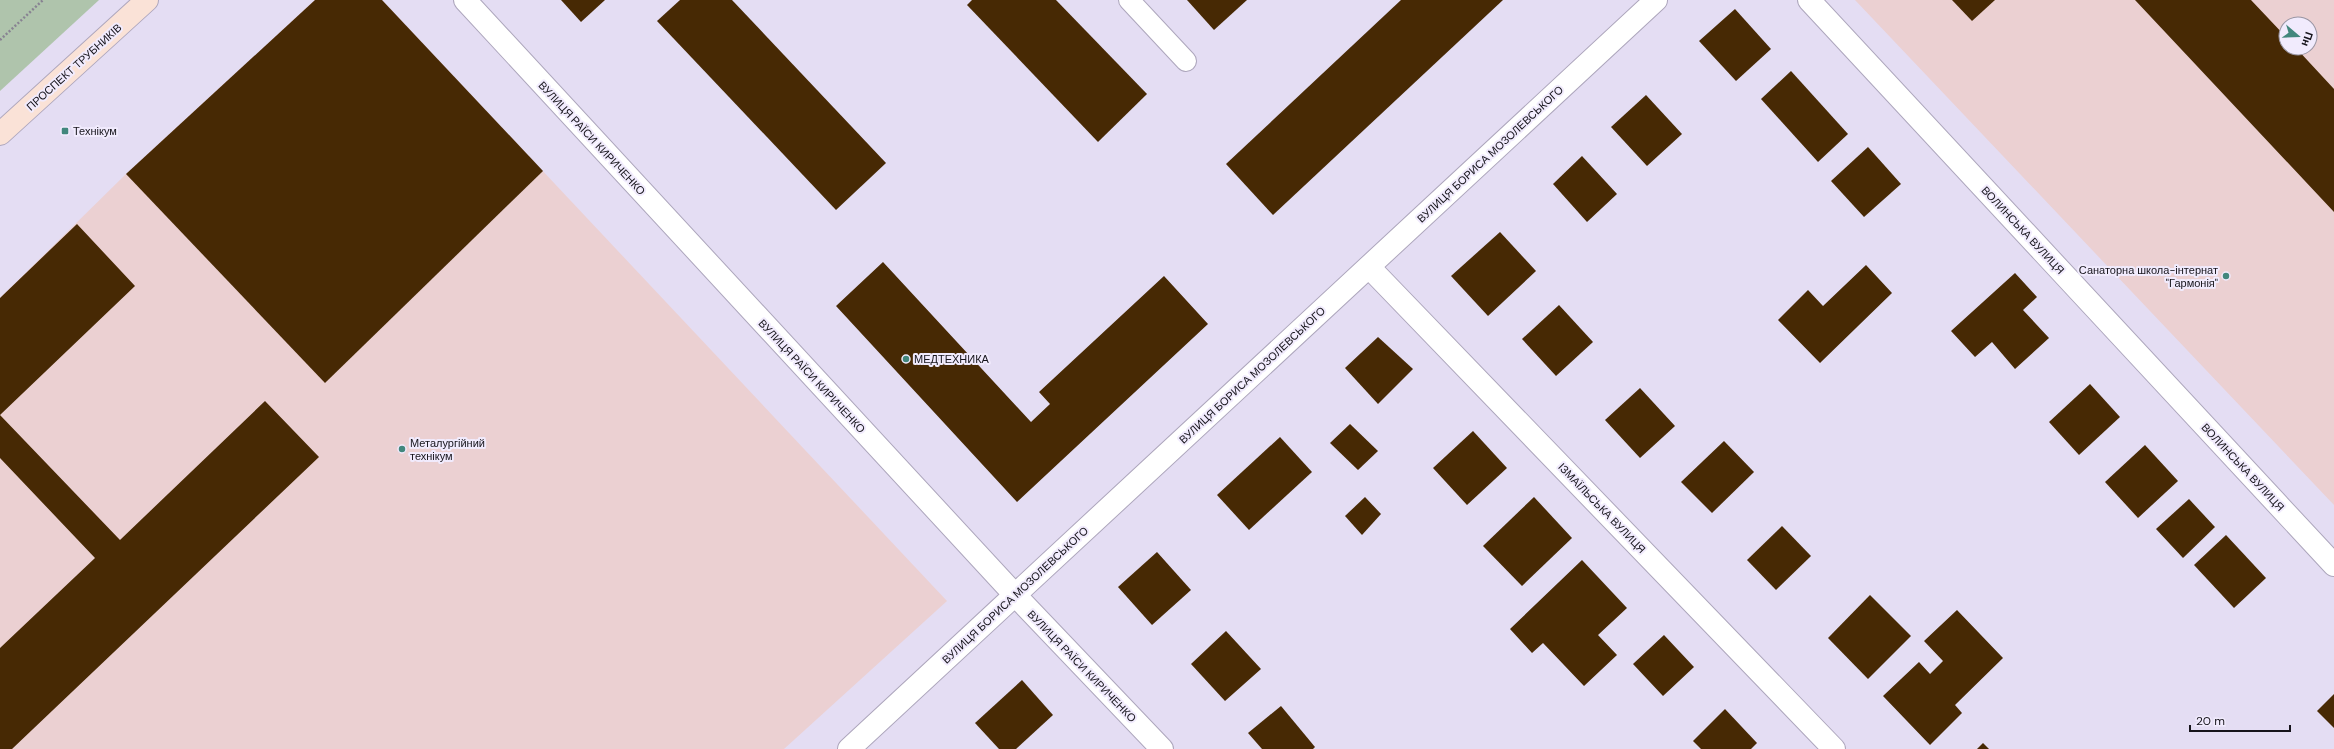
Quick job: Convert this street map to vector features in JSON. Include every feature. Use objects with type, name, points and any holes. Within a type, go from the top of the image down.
[{"type":"main road","name":"ПРОСПЕКТ ТРУБНИКІВ","points":[[0,134],[147,0]]},
{"type":"street","name":"ВУЛИЦЯ РАЇСИ КИРИЧЕНКО","points":[[465,0],[1015,595],[1162,749]]},
{"type":"street","name":"ВОЛИНСЬКА ВУЛИЦЯ","points":[[1809,0],[2334,565]]},
{"type":"street","name":"ВУЛИЦЯ БОРИСА МОЗОЛЕВСЬКОГО","points":[[849,749],[1369,267],[1649,2]]},
{"type":"street","name":"ІЗМАЇЛЬСЬКА ВУЛИЦЯ","points":[[1369,267],[1834,749]]},
{"type":"lane","points":[[1129,0],[1186,61]]},
{"type":"path","points":[[0,40],[43,0]]},
{"type":"shaded area","name":"Металургійний технікум","points":[[315,0],[382,0],[947,601],[784,749],[0,749],[0,298],[126,174]]},
{"type":"shaded area","name":"Санаторна школа-інтернат \"Гармонія\"","points":[[1855,0],[2334,0],[2334,505]]},
{"type":"green space","points":[[0,0],[99,0],[0,91]]},
{"type":"building","points":[[315,0],[382,0],[543,171],[325,383],[126,174]]},
{"type":"building","points":[[561,0],[605,0],[581,22]]},
{"type":"building","points":[[680,0],[732,0],[886,163],[836,210],[657,21]]},
{"type":"building","points":[[972,0],[1056,0],[1147,94],[1098,142],[967,5]]},
{"type":"building","points":[[1187,0],[1247,0],[1214,30]]},
{"type":"building","points":[[1401,0],[1503,0],[1273,215],[1226,164]]},
{"type":"building","points":[[1952,0],[1995,0],[1972,21]]},
{"type":"building","points":[[2135,0],[2251,0],[2278,29],[2278,56],[2303,56],[2334,89],[2334,212]]},
{"type":"building","points":[[1735,9],[1771,49],[1736,81],[1699,41]]},
{"type":"building","points":[[1791,71],[1848,134],[1818,162],[1761,99]]},
{"type":"building","points":[[1646,95],[1682,134],[1647,166],[1611,127]]},
{"type":"building","points":[[1868,147],[1901,184],[1864,217],[1831,181]]},
{"type":"building","points":[[1582,156],[1617,194],[1587,222],[1553,184]]},
{"type":"building","points":[[77,224],[135,286],[0,415],[0,298]]},
{"type":"building","points":[[1500,232],[1536,271],[1488,316],[1451,276]]},
{"type":"building","points":[[883,262],[1031,422],[1050,404],[1039,392],[1164,276],[1208,324],[1017,502],[836,306]]},
{"type":"building","points":[[1866,265],[1892,293],[1820,363],[1778,320],[1808,290],[1823,306]]},
{"type":"building","points":[[2015,273],[2037,297],[2023,310],[2049,338],[2015,369],[1992,342],[1975,357],[1951,331]]},
{"type":"building","points":[[1559,305],[1593,342],[1556,376],[1522,339]]},
{"type":"building","points":[[1378,337],[1413,369],[1378,404],[1345,368]]},
{"type":"building","points":[[2090,384],[2120,417],[2079,455],[2049,422]]},
{"type":"building","points":[[1640,388],[1675,426],[1640,458],[1605,420]]},
{"type":"building","points":[[265,401],[319,457],[12,749],[0,749],[0,648],[95,558],[0,458],[0,415],[120,540]]},
{"type":"building","points":[[1350,424],[1378,451],[1358,470],[1330,443]]},
{"type":"building","points":[[1473,431],[1507,468],[1467,505],[1433,468]]},
{"type":"building","points":[[1280,437],[1312,472],[1249,530],[1217,495]]},
{"type":"building","points":[[1724,441],[1754,472],[1712,513],[1681,482]]},
{"type":"building","points":[[2145,445],[2178,481],[2138,518],[2105,482]]},
{"type":"building","points":[[1365,497],[1381,514],[1362,535],[1345,516]]},
{"type":"building","points":[[1534,497],[1572,538],[1522,586],[1483,546]]},
{"type":"building","points":[[2189,499],[2215,527],[2183,558],[2156,529]]},
{"type":"building","points":[[1782,526],[1811,556],[1776,590],[1747,560]]},
{"type":"building","points":[[2226,535],[2266,578],[2234,608],[2194,565]]},
{"type":"building","points":[[1157,552],[1191,590],[1152,625],[1118,587]]},
{"type":"building","points":[[1582,560],[1627,608],[1598,635],[1617,655],[1584,686],[1543,643],[1532,653],[1510,629]]},
{"type":"building","points":[[1870,595],[1911,636],[1868,679],[1828,638]]},
{"type":"building","points":[[1957,610],[2003,658],[1955,705],[1962,713],[1930,745],[1883,696],[1919,662],[1930,674],[1943,661],[1924,641]]},
{"type":"building","points":[[1226,631],[1261,669],[1225,701],[1191,664]]},
{"type":"building","points":[[1664,635],[1694,667],[1663,696],[1633,664]]},
{"type":"building","points":[[1022,680],[1053,715],[1016,749],[999,749],[975,723]]},
{"type":"building","points":[[2334,694],[2334,728],[2317,711]]},
{"type":"building","points":[[1281,706],[1315,747],[1313,749],[1262,749],[1248,733]]},
{"type":"building","points":[[1725,709],[1757,743],[1751,749],[1701,749],[1693,741]]},
{"type":"building","points":[[1983,743],[1989,749],[1977,749]]},
{"type":"place","name":"Технікум","points":[[65,131]]},
{"type":"place","name":"Санаторна школа-інтернат \"Гармонія\"","points":[[2226,276]]},
{"type":"place","name":"МЕДТЕХНИКА","points":[[906,359]]},
{"type":"place","name":"Металургійний технікум","points":[[402,449]]}]
